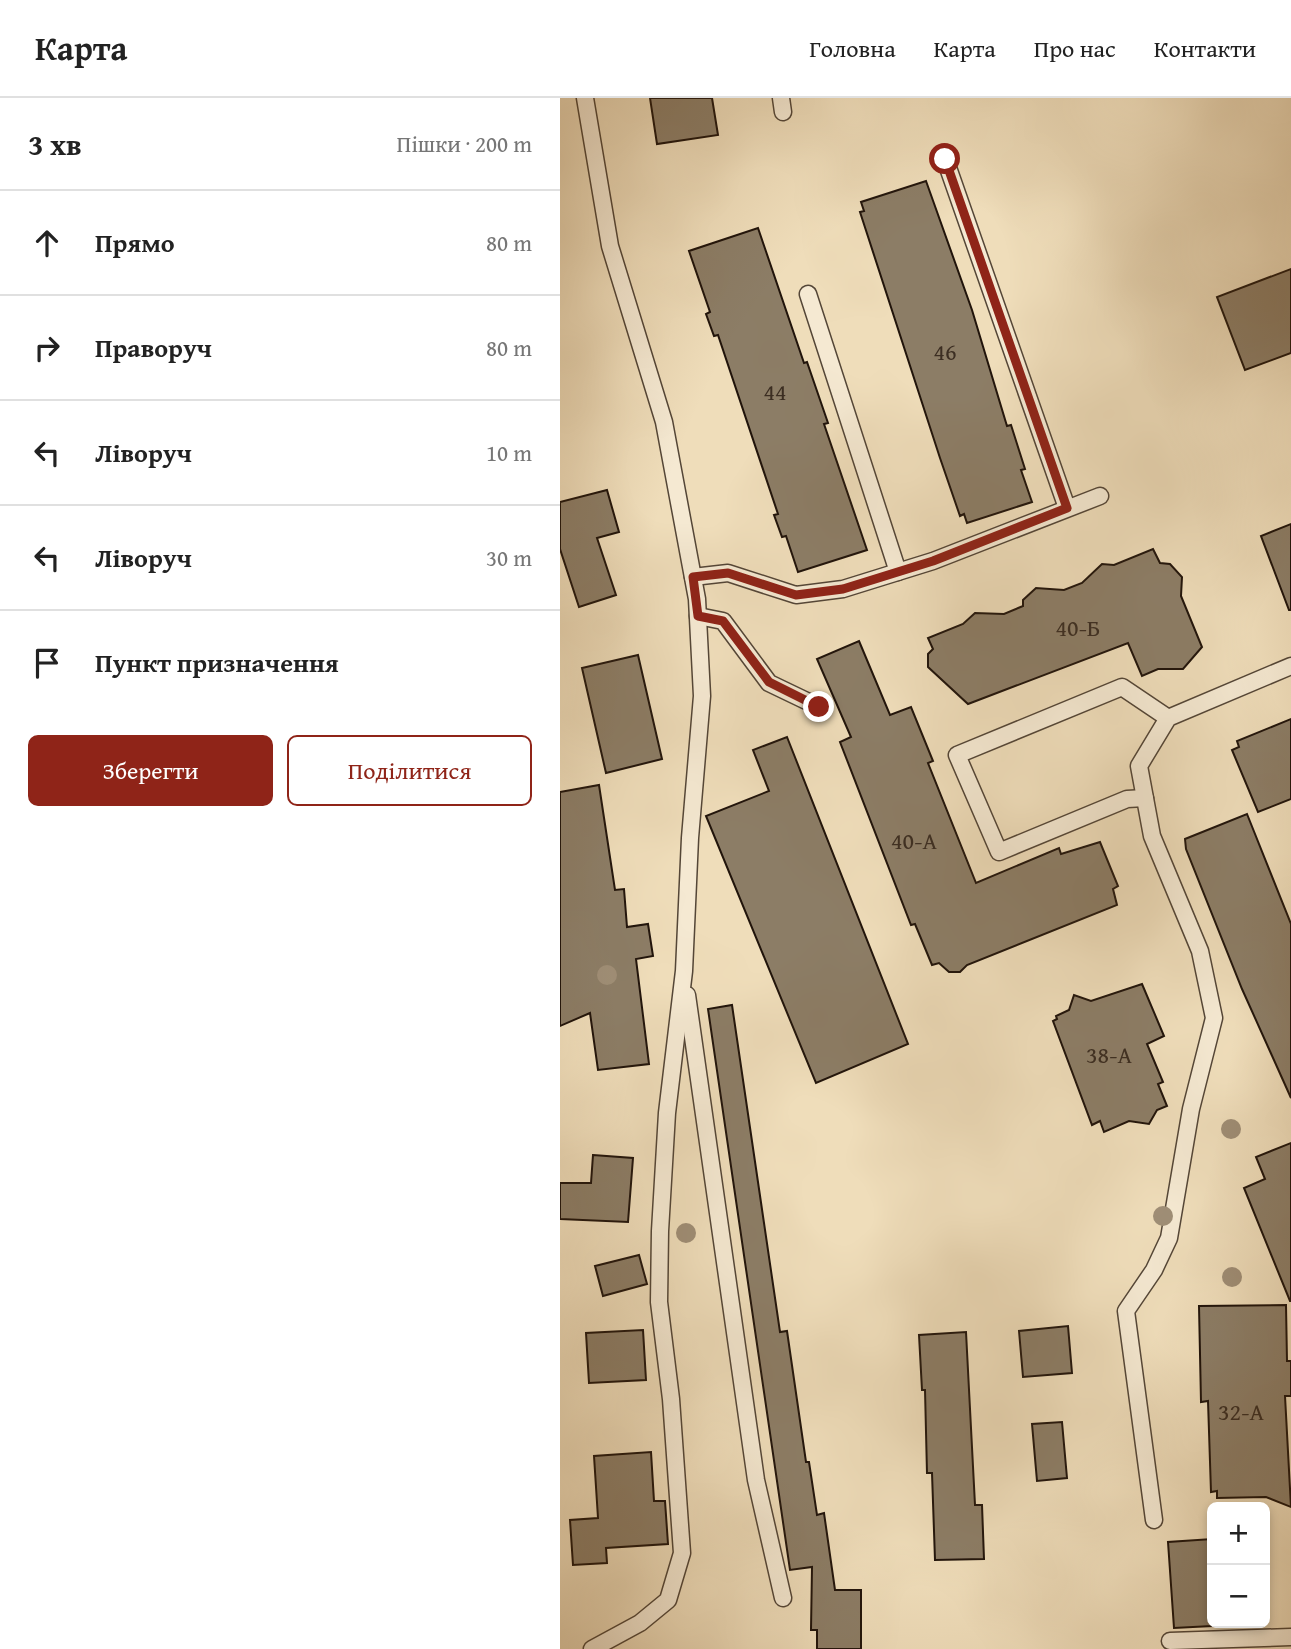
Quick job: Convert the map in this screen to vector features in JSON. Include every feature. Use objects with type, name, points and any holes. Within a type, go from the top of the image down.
[{"type":"lane","points":[[585,98],[610,246],[664,422],[693,577],[702,696],[690,838],[684,971],[667,1113],[659,1302],[671,1399],[682,1553],[668,1600],[640,1623],[592,1649]]},
{"type":"lane","points":[[945,159],[1067,508]]},
{"type":"lane","points":[[808,294],[898,572]]},
{"type":"lane","points":[[693,577],[728,573],[796,595],[843,589],[898,572],[1100,496]]},
{"type":"lane","points":[[698,616],[723,621],[769,682],[819,707]]},
{"type":"lane","points":[[1154,1520],[1126,1311],[1154,1270],[1170,1238],[1198,1074],[1214,1018],[1200,951],[1152,836],[1139,766],[1168,718],[1291,666]]},
{"type":"lane","points":[[1145,798],[1127,799],[999,852],[957,755],[1122,687],[1168,718]]},
{"type":"lane","points":[[684,971],[756,1480],[783,1598]]},
{"type":"lane","points":[[1170,1641],[1291,1637]]},
{"type":"building","points":[[650,98],[712,98],[718,135],[657,144]]},
{"type":"building","points":[[926,181],[972,310],[1007,426],[1011,425],[1025,469],[1021,470],[1032,502],[967,523],[964,514],[960,516],[940,458],[860,212],[864,211],[861,202]]},
{"type":"building","points":[[758,228],[804,363],[807,362],[828,423],[824,424],[867,550],[798,572],[786,536],[782,537],[774,515],[778,514],[718,335],[714,336],[706,314],[710,312],[689,251]]},
{"type":"building","points":[[1291,269],[1291,353],[1245,370],[1217,297]]},
{"type":"building","points":[[607,490],[619,532],[597,538],[616,595],[579,607],[560,549],[560,502]]},
{"type":"building","points":[[1291,524],[1291,610],[1289,610],[1261,536]]},
{"type":"building","points":[[1153,549],[1160,563],[1170,564],[1182,577],[1181,596],[1202,647],[1183,669],[1158,669],[1142,676],[1128,643],[968,704],[928,667],[928,654],[933,649],[928,638],[963,624],[975,613],[1004,614],[1023,606],[1023,600],[1036,588],[1064,590],[1082,583],[1102,564],[1114,565]]},
{"type":"building","points":[[859,641],[890,715],[911,707],[933,761],[928,763],[976,883],[1059,848],[1061,854],[1100,842],[1118,886],[1113,889],[1117,905],[967,965],[960,972],[949,972],[939,963],[932,965],[915,924],[911,925],[840,742],[851,737],[817,659]]},
{"type":"building","points":[[638,655],[662,759],[606,773],[582,668]]},
{"type":"building","points":[[1291,719],[1291,799],[1258,812],[1232,750],[1239,747],[1237,741]]},
{"type":"building","points":[[787,737],[908,1044],[816,1083],[706,816],[769,791],[753,750]]},
{"type":"building","points":[[599,785],[615,890],[624,889],[627,927],[648,924],[653,956],[636,959],[649,1064],[598,1070],[590,1013],[560,1026],[560,792]]},
{"type":"building","points":[[1247,814],[1291,924],[1291,1098],[1242,989],[1186,849],[1185,839]]},
{"type":"building","points":[[1142,984],[1164,1036],[1147,1044],[1163,1082],[1158,1084],[1167,1106],[1157,1110],[1149,1124],[1129,1121],[1104,1132],[1100,1121],[1092,1125],[1053,1021],[1057,1019],[1056,1016],[1069,1010],[1074,995],[1091,1001]]},
{"type":"building","points":[[732,1005],[780,1332],[787,1331],[806,1462],[809,1462],[817,1515],[824,1513],[835,1590],[861,1590],[861,1649],[817,1649],[817,1630],[811,1630],[812,1567],[790,1570],[708,1009]]},
{"type":"building","points":[[1291,1143],[1290,1301],[1244,1188],[1265,1179],[1256,1157]]},
{"type":"building","points":[[593,1155],[633,1158],[628,1222],[560,1219],[560,1183],[591,1183]]},
{"type":"building","points":[[639,1255],[647,1284],[603,1296],[595,1266]]},
{"type":"building","points":[[1286,1305],[1287,1361],[1291,1361],[1291,1396],[1285,1396],[1291,1507],[1266,1497],[1217,1498],[1217,1491],[1211,1492],[1208,1401],[1201,1402],[1199,1306]]},
{"type":"building","points":[[1068,1326],[1072,1373],[1023,1377],[1019,1331]]},
{"type":"building","points":[[643,1330],[646,1380],[589,1383],[586,1333]]},
{"type":"building","points":[[966,1332],[975,1505],[982,1505],[984,1559],[935,1560],[932,1473],[927,1473],[925,1390],[922,1390],[919,1335]]},
{"type":"building","points":[[1062,1422],[1067,1478],[1037,1481],[1032,1424]]},
{"type":"building","points":[[651,1452],[654,1501],[665,1501],[668,1544],[606,1548],[607,1563],[573,1565],[570,1520],[598,1518],[594,1456]]},
{"type":"building","points":[[1207,1539],[1207,1626],[1174,1628],[1168,1542]]},
{"type":"route","points":[[819,707],[769,682],[723,621],[698,616],[693,577],[728,573],[796,595],[843,589],[933,561],[1067,508],[945,159]]}]
